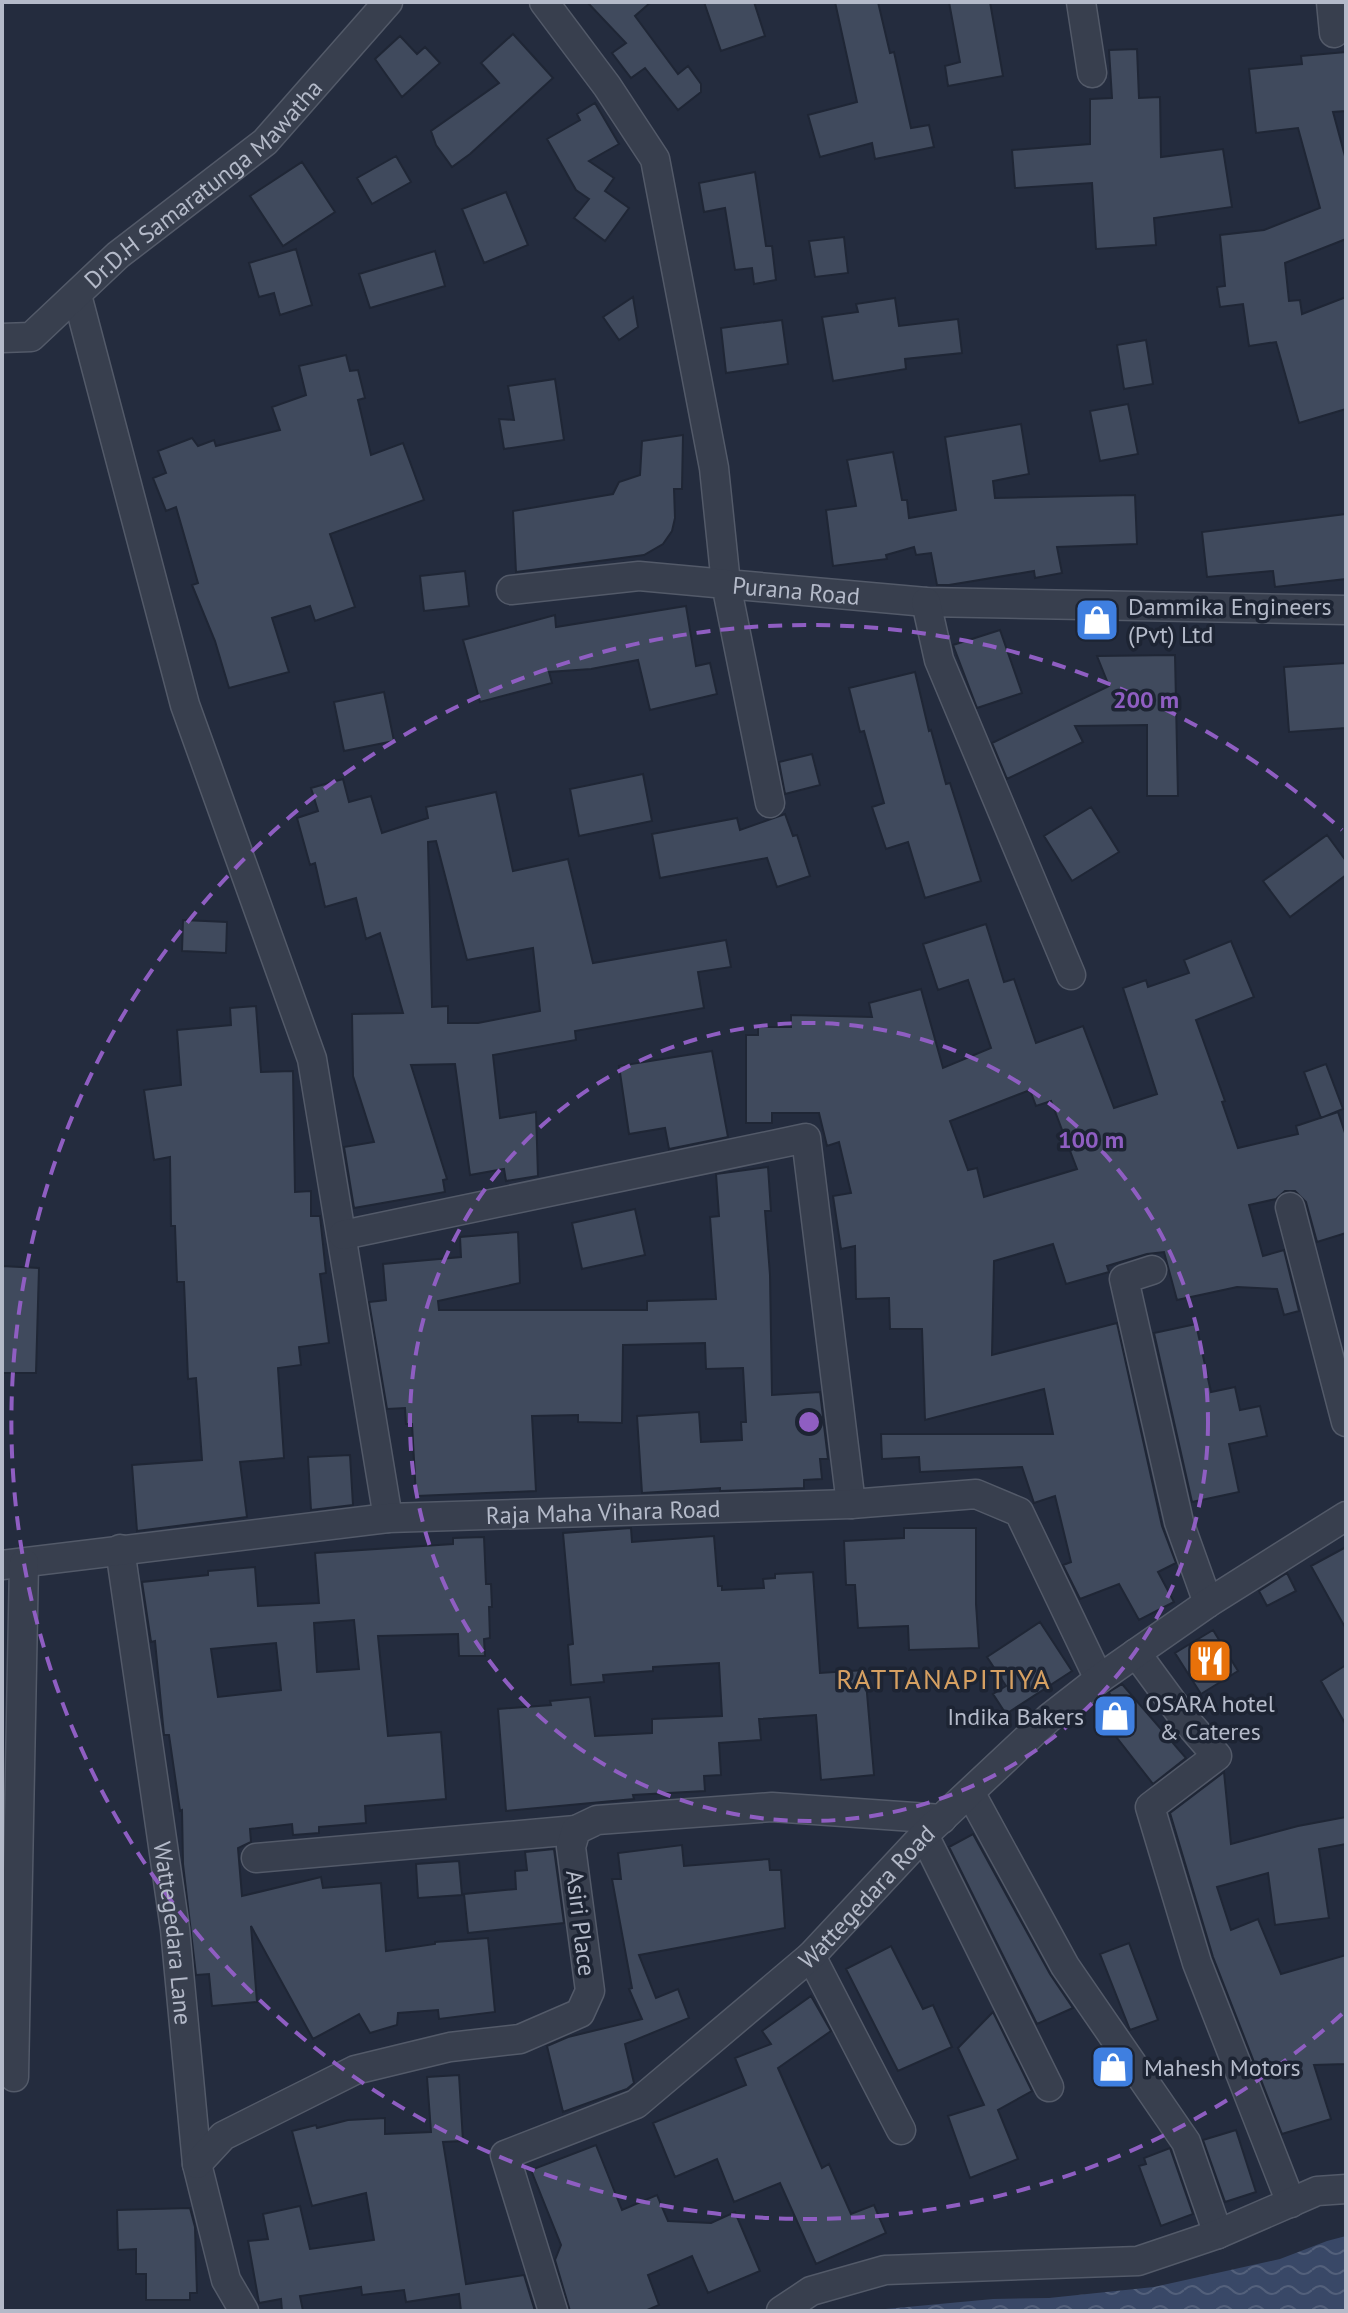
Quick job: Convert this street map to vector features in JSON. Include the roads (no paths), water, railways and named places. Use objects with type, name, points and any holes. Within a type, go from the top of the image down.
[{"type":"street","name":"Dr.D.H Samaratunga Mawatha","points":[[2,338],[31,337],[118,255],[265,142],[388,2]]},
{"type":"street","name":"Purana Road","points":[[544,2],[607,86],[655,159],[714,468],[726,584],[926,602],[1346,610]]},
{"type":"street","points":[[1081,2],[1092,73]]},
{"type":"street","points":[[1331,2],[1334,33]]},
{"type":"street","points":[[77,295],[185,705],[312,1059],[388,1518]]},
{"type":"street","points":[[511,590],[639,576],[726,584],[770,803]]},
{"type":"street","points":[[926,602],[939,660],[1071,975]]},
{"type":"street","points":[[343,1235],[806,1138],[851,1504]]},
{"type":"street","points":[[1290,1207],[1346,1422]]},
{"type":"street","points":[[1152,1270],[1124,1279],[1179,1522],[1208,1603]]},
{"type":"street","name":"Raja Maha Vihara Road","points":[[13,1564],[388,1518],[851,1504],[976,1494],[1019,1512],[1099,1679]]},
{"type":"street","name":"Wattegedara Road","points":[[553,2311],[505,2155],[636,2104],[811,1956],[933,1827],[1049,1718],[1208,1603],[1346,1516]]},
{"type":"street","name":"Wattegedara Lane","points":[[120,1549],[175,1929],[197,2164],[226,2280],[244,2311]]},
{"type":"street","points":[[13,1564],[14,2077]]},
{"type":"street","points":[[1136,1653],[1183,1717],[1217,1756],[1150,1807],[1197,1963],[1291,2203]]},
{"type":"street","points":[[971,1794],[1065,1966],[1186,2142],[1218,2234]]},
{"type":"street","points":[[256,1858],[576,1830],[597,1820],[772,1807],[933,1827],[1049,2087]]},
{"type":"street","name":"Asiri Place","points":[[197,2164],[223,2136],[355,2070],[450,2047],[520,2039],[580,2013],[590,1991],[571,1847],[576,1830]]},
{"type":"street","points":[[811,1956],[901,2130]]},
{"type":"street","points":[[781,2311],[811,2291],[885,2270],[1138,2261],[1218,2234],[1317,2191],[1346,2189]]},
{"type":"water","points":[[1346,2236],[1346,2311],[864,2311],[1154,2287],[1280,2259]]},
{"type":"place","name":"Dammika Engineers (Pvt) Ltd","points":[[1097,620]]},
{"type":"place","name":"OSARA hotel & Cateres","points":[[1210,1661]]},
{"type":"place","name":"Indika Bakers","points":[[1115,1716]]},
{"type":"place","name":"Mahesh Motors","points":[[1113,2067]]},
{"type":"district","name":"RATTANAPITIYA","points":[[944,1678]]}]
